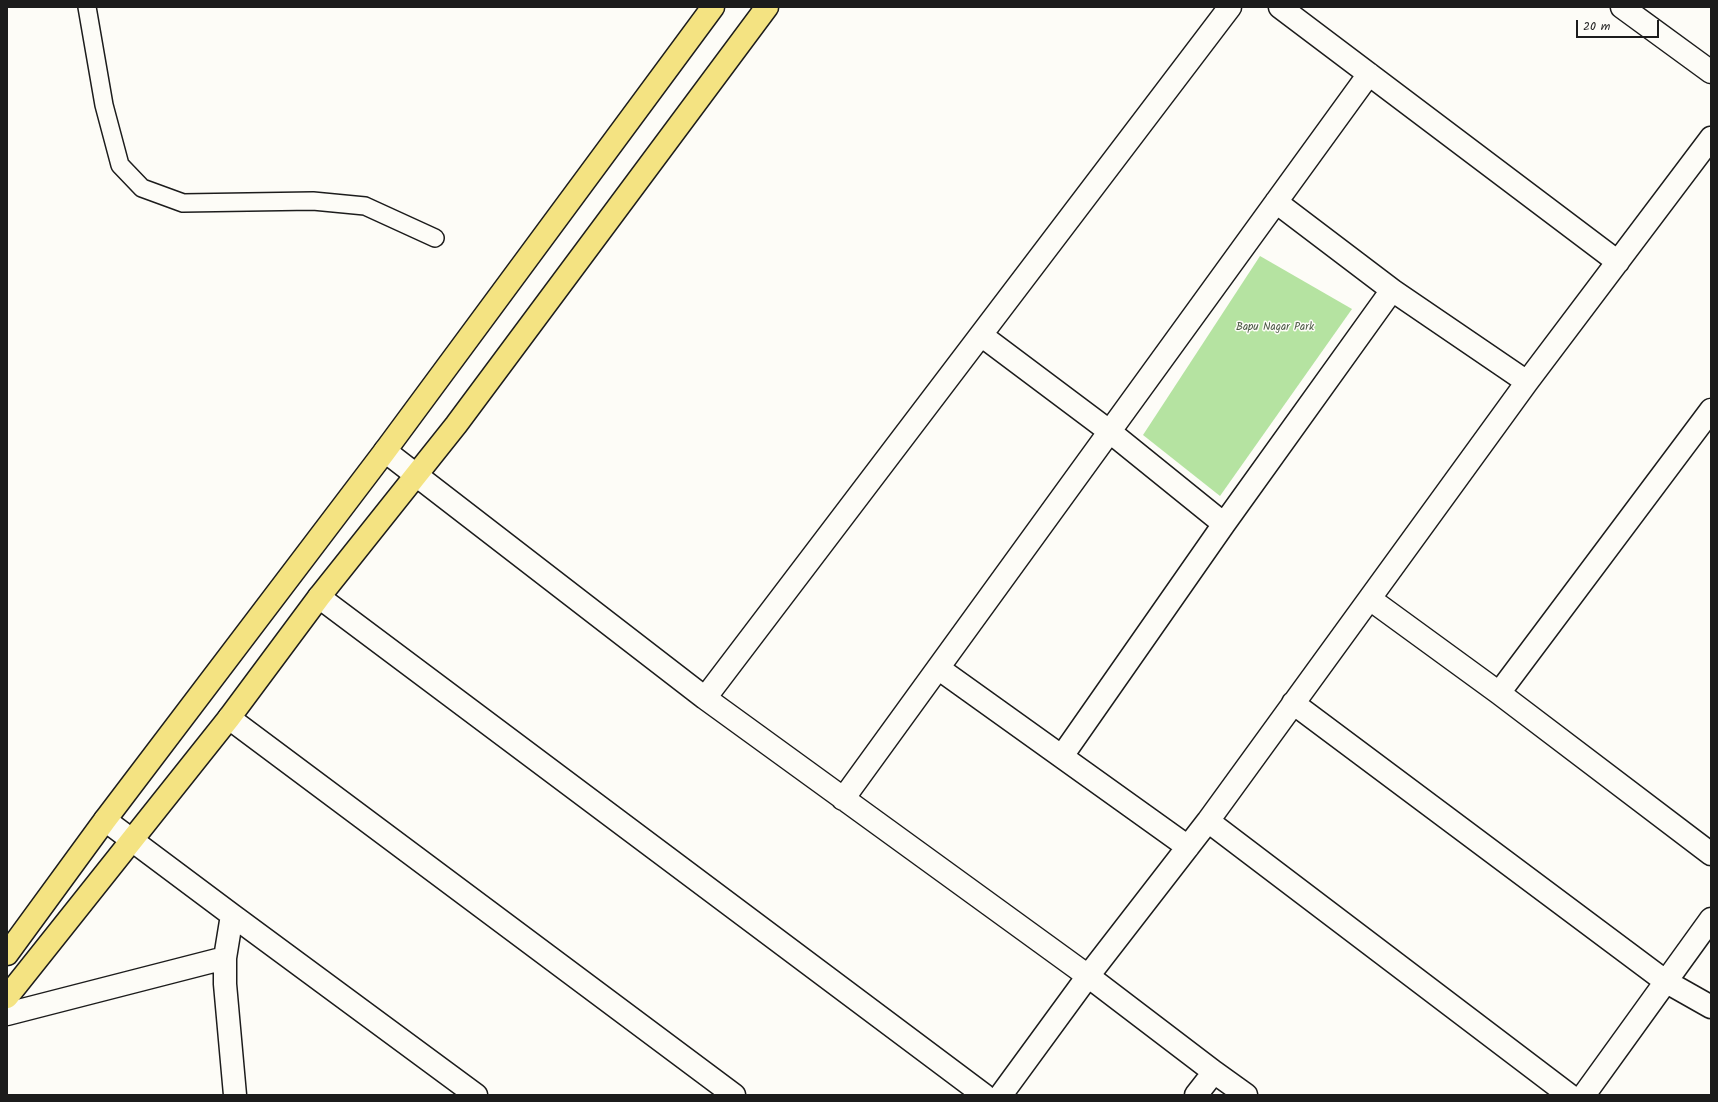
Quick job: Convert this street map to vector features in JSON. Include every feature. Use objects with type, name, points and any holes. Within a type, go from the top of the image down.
[{"type":"main road","points":[[7,954],[105,820],[385,451],[713,7]]},
{"type":"main road","points":[[7,997],[229,718],[319,597],[456,425],[767,7]]},
{"type":"street","points":[[705,698],[1230,7]]},
{"type":"street","points":[[1280,7],[1618,262]]},
{"type":"street","points":[[1622,7],[1711,72]]},
{"type":"street","points":[[843,798],[1370,74]]},
{"type":"street","points":[[1001,1095],[1088,976],[1188,847],[1527,382],[1711,138]]},
{"type":"street","points":[[1276,202],[1392,290],[1527,382]]},
{"type":"street","points":[[1062,756],[1224,524],[1392,290]]},
{"type":"street","points":[[981,335],[1109,431],[1224,524]]},
{"type":"street","points":[[1499,694],[1711,410]]},
{"type":"street","points":[[385,451],[705,698],[1088,976],[1246,1095]]},
{"type":"street","points":[[319,597],[984,1095]]},
{"type":"street","points":[[1370,599],[1711,854]]},
{"type":"street","points":[[938,668],[1188,847]]},
{"type":"street","points":[[1293,703],[1666,981],[1711,1007]]},
{"type":"street","points":[[229,718],[734,1095]]},
{"type":"street","points":[[105,820],[476,1095]]},
{"type":"street","points":[[1208,820],[1569,1095]]},
{"type":"street","points":[[232,915],[225,958],[235,1095]]},
{"type":"street","points":[[1584,1095],[1711,919]]},
{"type":"street","points":[[7,1014],[225,958]]},
{"type":"street","points":[[1196,1095],[1214,1072]]},
{"type":"lane","points":[[87,7],[104,105],[120,165],[142,188],[183,204],[313,201],[365,206],[435,238]]},
{"type":"green space","name":"Bapu Nagar Park","points":[[1260,256],[1352,309],[1220,496],[1143,435]]}]
